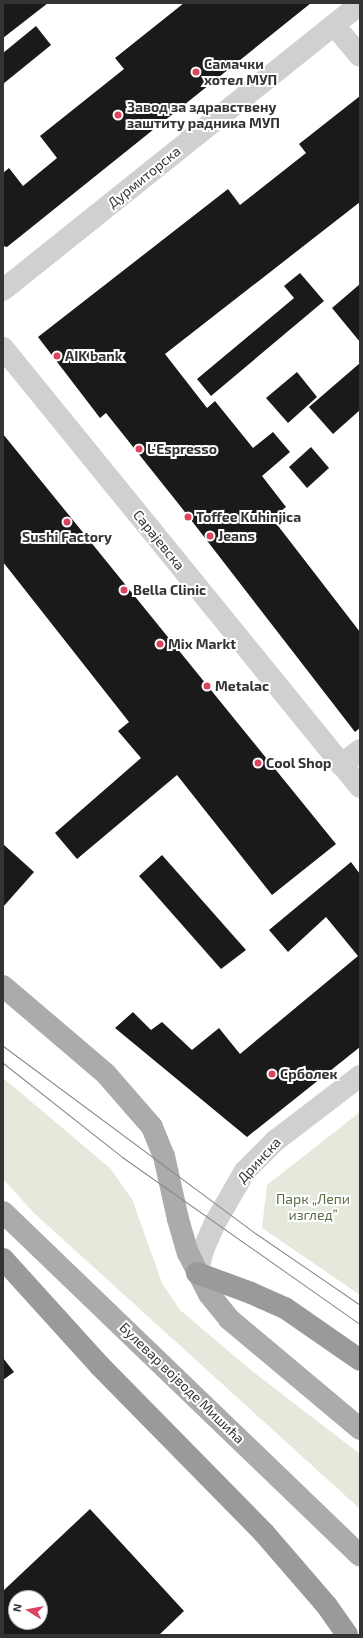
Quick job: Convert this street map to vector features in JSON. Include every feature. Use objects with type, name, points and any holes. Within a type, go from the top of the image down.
[{"type":"highway","points":[[3,1259],[100,1366],[264,1533],[327,1606],[348,1635]]},
{"type":"highway","points":[[197,1273],[251,1292],[285,1308],[360,1360]]},
{"type":"main road","points":[[3,986],[106,1074],[152,1127],[160,1140],[178,1219],[197,1273],[209,1294],[229,1319],[360,1429]]},
{"type":"main road","name":"Булевар војводе Мишића","points":[[3,1212],[360,1555]]},
{"type":"street","name":"Дурмиторска","points":[[3,290],[360,4]]},
{"type":"street","points":[[334,24],[360,56]]},
{"type":"street","name":"Сарајевска","points":[[3,348],[360,787]]},
{"type":"street","points":[[341,765],[360,750]]},
{"type":"street","name":"Дринска","points":[[197,1273],[203,1250],[215,1223],[245,1171],[275,1141],[360,1076]]},
{"type":"green space","points":[[3,1078],[110,1168],[132,1199],[162,1283],[180,1310],[252,1371],[360,1454],[360,1509],[34,1213],[3,1179]]},
{"type":"green space","name":"Парк „Лепи изглед”","points":[[360,1112],[360,1295],[262,1228],[267,1185]]},
{"type":"building","points":[[3,3],[48,3],[3,38]]},
{"type":"building","points":[[184,3],[311,3],[7,247],[3,246],[3,173],[9,168],[23,186],[57,158],[40,136],[124,69],[115,58]]},
{"type":"building","points":[[36,26],[51,45],[3,84],[3,53]]},
{"type":"building","points":[[360,96],[360,202],[165,354],[207,408],[215,401],[253,448],[273,432],[290,452],[262,476],[286,507],[272,518],[360,632],[360,728],[355,732],[181,507],[106,413],[100,418],[38,337],[228,189],[240,205],[306,153],[299,144]]},
{"type":"building","points":[[300,273],[324,301],[211,396],[197,379],[294,298],[284,286]]},
{"type":"building","points":[[360,284],[360,342],[332,308]]},
{"type":"building","points":[[360,363],[360,410],[333,434],[309,407]]},
{"type":"building","points":[[297,372],[317,397],[288,423],[266,398]]},
{"type":"building","points":[[3,434],[336,844],[272,895],[177,775],[77,859],[55,833],[141,758],[118,731],[129,722],[3,562]]},
{"type":"building","points":[[311,447],[329,468],[307,488],[289,467]]},
{"type":"building","points":[[3,844],[34,872],[3,907]]},
{"type":"building","points":[[162,855],[246,950],[221,969],[139,876]]},
{"type":"building","points":[[351,862],[360,874],[360,1047],[247,1137],[115,1028],[133,1012],[151,1030],[162,1022],[192,1050],[219,1028],[240,1054],[358,956],[326,917],[288,952],[269,930]]},
{"type":"building","points":[[3,1358],[14,1372],[3,1380]]},
{"type":"building","points":[[90,1509],[184,1611],[159,1635],[3,1635],[3,1591]]},
{"type":"tram line","points":[[3,1046],[255,1233],[360,1305]]},
{"type":"tram line","points":[[3,1063],[122,1157],[360,1324]]},
{"type":"place","name":"Самачки хотел МУП","points":[[196,72]]},
{"type":"place","name":"Завод за здравствену заштиту радника МУП","points":[[118,115]]},
{"type":"place","name":"AIK bank","points":[[57,356]]},
{"type":"place","name":"L'Espresso","points":[[139,449]]},
{"type":"place","name":"Toffee Kuhinjica","points":[[188,517]]},
{"type":"place","name":"Sushi Factory","points":[[67,522]]},
{"type":"place","name":"Jeans","points":[[210,536]]},
{"type":"place","name":"Bella Clinic","points":[[124,590]]},
{"type":"place","name":"Mix Markt","points":[[160,644]]},
{"type":"place","name":"Metalac","points":[[207,686]]},
{"type":"place","name":"Cool Shop","points":[[258,763]]},
{"type":"place","name":"Срболек","points":[[272,1074]]}]
